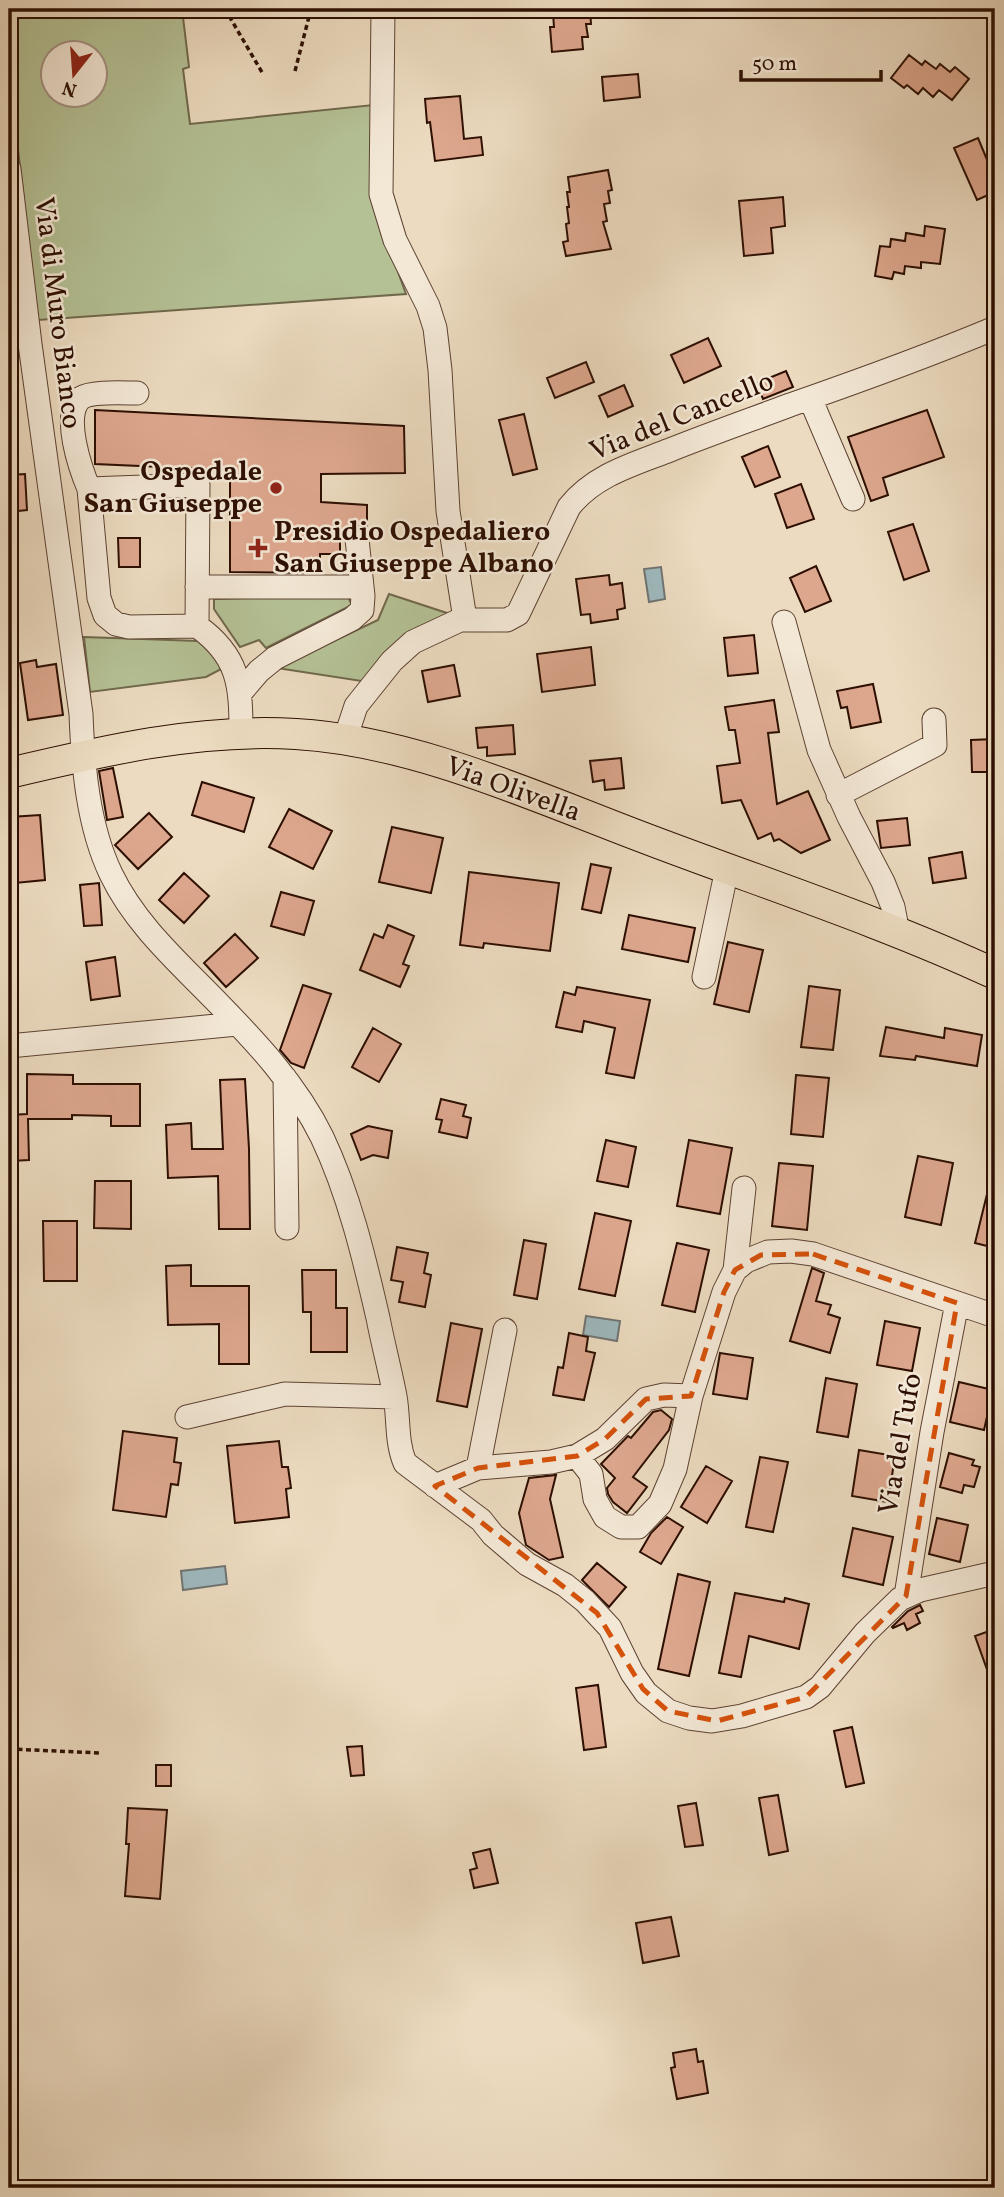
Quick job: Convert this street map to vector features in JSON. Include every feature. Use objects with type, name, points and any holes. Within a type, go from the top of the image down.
[{"type":"main road","name":"Via Olivella","points":[[9,773],[160,742],[241,733],[296,734],[345,739],[406,754],[497,783],[898,933],[995,974]]},
{"type":"street","points":[[383,9],[381,194],[395,240],[428,306],[435,328],[448,511],[465,619]]},
{"type":"street","name":"Via di Muro Bianco","points":[[9,169],[16,296],[81,714],[82,756],[103,856],[130,907],[159,944],[285,1078],[313,1121],[340,1181],[362,1254],[395,1397],[400,1451],[405,1463],[481,1520],[493,1535],[527,1564],[565,1584],[585,1601],[610,1628],[632,1673],[646,1693],[662,1707],[681,1717],[716,1721],[755,1714],[806,1697],[827,1680],[878,1619],[906,1596]]},
{"type":"street","name":"Via del Cancello","points":[[345,739],[356,706],[399,654],[413,642],[465,619],[507,620],[518,614],[569,507],[579,495],[597,482],[691,441],[995,328]]},
{"type":"street","points":[[137,393],[91,395],[76,404],[74,414],[75,454],[89,489],[100,598],[105,615],[116,624],[129,627],[197,626],[208,634],[223,650],[241,691],[241,733]]},
{"type":"street","points":[[810,398],[853,499]]},
{"type":"street","points":[[89,489],[198,485],[197,626]]},
{"type":"street","points":[[241,691],[275,658],[352,619],[362,610],[357,539]]},
{"type":"street","points":[[197,587],[360,587]]},
{"type":"street","points":[[784,622],[819,750],[838,795],[883,882],[898,933]]},
{"type":"street","points":[[838,795],[935,745],[934,720]]},
{"type":"street","points":[[704,977],[727,869]]},
{"type":"street","points":[[9,1046],[237,1024]]},
{"type":"street","points":[[285,1078],[287,1228]]},
{"type":"street","points":[[577,1456],[591,1474],[595,1499],[606,1517],[621,1527],[638,1527],[660,1504],[675,1469],[691,1396],[724,1292],[735,1270],[744,1188]]},
{"type":"street","points":[[735,1270],[746,1261],[768,1252],[806,1252],[995,1316]]},
{"type":"street","name":"Via del Tufo","points":[[906,1596],[932,1432],[957,1303]]},
{"type":"street","points":[[478,1468],[505,1330]]},
{"type":"street","points":[[187,1417],[285,1394],[395,1397]]},
{"type":"street","points":[[435,1486],[478,1468],[551,1462],[577,1456],[606,1439],[646,1399],[664,1395],[691,1396]]},
{"type":"street","points":[[906,1596],[995,1573]]},
{"type":"path","points":[[225,9],[263,74]]},
{"type":"path","points":[[295,71],[311,9]]},
{"type":"path","points":[[9,1749],[101,1753]]},
{"type":"highlighted area","points":[[813,1254],[957,1303],[906,1596],[806,1697],[717,1721],[668,1711],[643,1689],[597,1613],[435,1486],[478,1468],[577,1456],[605,1439],[646,1399],[691,1396],[724,1292],[735,1270],[761,1255]]},
{"type":"green space","points":[[9,9],[182,9],[189,67],[183,69],[190,124],[373,105],[380,222],[406,294],[38,320],[9,73]]},
{"type":"green space","points":[[389,594],[450,614],[368,682],[277,668],[378,620]]},
{"type":"green space","points":[[347,595],[352,605],[266,648],[259,640],[240,647],[214,609],[214,599]]},
{"type":"green space","points":[[84,637],[199,641],[225,667],[206,677],[90,692]]},
{"type":"water","points":[[661,567],[665,599],[649,602],[644,569]]},
{"type":"water","points":[[586,1316],[620,1321],[617,1341],[583,1335]]},
{"type":"water","points":[[225,1566],[227,1584],[183,1590],[181,1571]]},
{"type":"building","points":[[557,9],[590,9],[591,24],[586,24],[588,37],[582,37],[583,49],[552,52],[550,27],[554,27],[553,13],[557,12]]},
{"type":"building","points":[[909,55],[922,65],[925,61],[936,69],[940,64],[950,72],[955,67],[969,79],[952,100],[939,90],[933,97],[923,88],[918,94],[907,85],[904,88],[891,78]]},
{"type":"building","points":[[638,74],[640,97],[604,101],[602,77]]},
{"type":"building","points":[[460,96],[464,139],[481,137],[483,155],[435,161],[425,99]]},
{"type":"building","points":[[978,138],[995,179],[995,192],[977,200],[954,148]]},
{"type":"building","points":[[608,170],[612,190],[608,191],[610,203],[604,204],[607,221],[603,222],[611,249],[566,256],[563,242],[568,241],[568,177]]},
{"type":"building","points":[[783,197],[785,226],[771,228],[773,253],[744,256],[739,201]]},
{"type":"building","points":[[925,226],[945,229],[940,264],[921,262],[921,268],[905,266],[904,274],[894,272],[892,279],[875,276],[880,246],[890,247],[891,239],[905,241],[906,233],[924,236]]},
{"type":"building","points":[[708,338],[721,366],[684,383],[671,355]]},
{"type":"building","points":[[586,362],[594,382],[555,398],[547,378]]},
{"type":"building","points":[[786,371],[793,387],[763,399],[757,383]]},
{"type":"building","points":[[624,385],[633,406],[608,417],[599,396]]},
{"type":"building","name":"Ospedale San Giuseppe","points":[[95,410],[404,426],[405,473],[321,474],[321,502],[367,505],[367,530],[356,525],[349,527],[344,537],[340,537],[340,554],[320,554],[320,573],[230,572],[230,470],[95,464]]},
{"type":"building","points":[[927,410],[944,457],[883,478],[888,495],[871,501],[848,437]]},
{"type":"building","points":[[524,414],[537,469],[513,475],[499,420]]},
{"type":"building","points":[[768,446],[780,477],[755,487],[742,457]]},
{"type":"building","points":[[25,474],[27,510],[9,512],[9,475]]},
{"type":"building","points":[[801,484],[814,519],[787,528],[775,494]]},
{"type":"building","points":[[913,524],[929,571],[904,580],[888,532]]},
{"type":"building","points":[[118,538],[140,538],[140,567],[119,567]]},
{"type":"building","points":[[816,566],[831,601],[805,612],[790,578]]},
{"type":"building","points":[[609,575],[610,585],[622,583],[625,608],[617,610],[618,619],[591,623],[590,614],[581,615],[576,579]]},
{"type":"building","points":[[754,635],[758,673],[728,676],[724,638]]},
{"type":"building","points":[[591,647],[595,685],[542,692],[537,654]]},
{"type":"building","points":[[36,660],[37,667],[56,664],[63,715],[28,720],[20,663]]},
{"type":"building","points":[[454,665],[460,696],[428,702],[422,671]]},
{"type":"building","points":[[873,684],[881,722],[851,728],[847,707],[841,708],[837,691]]},
{"type":"building","points":[[774,700],[779,732],[768,733],[777,804],[808,791],[830,840],[801,853],[779,839],[774,841],[771,833],[758,839],[741,800],[722,803],[717,766],[740,763],[735,730],[729,730],[725,707]]},
{"type":"building","points":[[513,725],[515,754],[487,756],[487,747],[478,748],[476,728]]},
{"type":"building","points":[[995,739],[995,772],[972,772],[971,740]]},
{"type":"building","points":[[621,758],[624,788],[605,790],[604,780],[593,782],[590,761]]},
{"type":"building","points":[[113,768],[123,817],[107,820],[99,771]]},
{"type":"building","points":[[202,782],[254,798],[244,832],[192,815]]},
{"type":"building","points":[[289,809],[332,831],[313,869],[269,847]]},
{"type":"building","points":[[149,813],[172,837],[138,869],[115,845]]},
{"type":"building","points":[[40,815],[45,880],[15,883],[10,817]]},
{"type":"building","points":[[907,818],[910,845],[881,848],[877,821]]},
{"type":"building","points":[[392,827],[443,838],[431,893],[379,882]]},
{"type":"building","points":[[962,852],[966,878],[933,883],[929,858]]},
{"type":"building","points":[[591,864],[611,868],[601,913],[582,909]]},
{"type":"building","points":[[469,872],[559,883],[550,951],[484,943],[483,948],[460,945]]},
{"type":"building","points":[[184,873],[209,896],[184,923],[159,900]]},
{"type":"building","points":[[99,883],[102,925],[84,926],[80,885]]},
{"type":"building","points":[[281,892],[314,901],[304,935],[271,926]]},
{"type":"building","points":[[629,915],[695,928],[688,962],[622,949]]},
{"type":"building","points":[[388,925],[414,936],[403,964],[409,966],[400,987],[360,970],[374,934],[383,938]]},
{"type":"building","points":[[235,934],[258,958],[226,987],[204,963]]},
{"type":"building","points":[[728,942],[763,950],[749,1012],[714,1004]]},
{"type":"building","points":[[115,957],[120,996],[91,1000],[86,962]]},
{"type":"building","points":[[303,985],[331,994],[304,1068],[291,1063],[280,1050]]},
{"type":"building","points":[[809,986],[840,990],[833,1050],[801,1047]]},
{"type":"building","points":[[577,987],[650,1000],[634,1078],[606,1073],[615,1028],[584,1021],[582,1032],[556,1027],[564,992],[575,995]]},
{"type":"building","points":[[886,1027],[944,1038],[945,1028],[982,1035],[977,1066],[916,1056],[915,1060],[880,1056]]},
{"type":"building","points":[[373,1028],[401,1044],[379,1082],[352,1067]]},
{"type":"building","points":[[27,1074],[73,1075],[73,1084],[140,1084],[140,1126],[111,1126],[111,1116],[72,1115],[72,1119],[28,1119],[29,1160],[11,1161],[9,1115],[27,1114]]},
{"type":"building","points":[[796,1075],[829,1078],[823,1137],[791,1134]]},
{"type":"building","points":[[245,1079],[250,1229],[219,1229],[218,1176],[168,1178],[166,1125],[191,1123],[192,1149],[223,1149],[220,1080]]},
{"type":"building","points":[[441,1099],[466,1105],[463,1116],[471,1118],[467,1138],[439,1132],[442,1120],[436,1119]]},
{"type":"building","points":[[368,1126],[392,1131],[388,1158],[373,1155],[361,1160],[351,1134]]},
{"type":"building","points":[[606,1140],[636,1147],[628,1187],[597,1181]]},
{"type":"building","points":[[689,1140],[732,1148],[720,1214],[677,1206]]},
{"type":"building","points":[[918,1156],[953,1163],[941,1225],[905,1217]]},
{"type":"building","points":[[779,1163],[813,1166],[807,1230],[772,1226]]},
{"type":"building","points":[[95,1181],[131,1181],[131,1229],[94,1228]]},
{"type":"building","points":[[990,1182],[995,1183],[995,1248],[975,1243]]},
{"type":"building","points":[[595,1213],[631,1221],[615,1296],[579,1289]]},
{"type":"building","points":[[43,1221],[77,1221],[77,1281],[44,1281]]},
{"type":"building","points":[[524,1240],[546,1244],[537,1299],[514,1295]]},
{"type":"building","points":[[677,1243],[709,1250],[695,1312],[662,1305]]},
{"type":"building","points":[[397,1247],[428,1253],[424,1273],[431,1275],[425,1307],[399,1302],[403,1282],[391,1280]]},
{"type":"building","points":[[191,1265],[191,1286],[249,1286],[249,1364],[219,1364],[219,1324],[168,1325],[166,1266]]},
{"type":"building","points":[[812,1268],[824,1273],[816,1301],[831,1305],[828,1314],[840,1318],[830,1353],[790,1341]]},
{"type":"building","points":[[302,1270],[336,1270],[336,1308],[347,1308],[347,1352],[311,1352],[311,1312],[303,1312]]},
{"type":"building","points":[[885,1321],[920,1328],[912,1371],[877,1365]]},
{"type":"building","points":[[451,1323],[482,1329],[467,1407],[437,1401]]},
{"type":"building","points":[[569,1333],[588,1337],[586,1351],[595,1353],[584,1400],[553,1395],[558,1367],[563,1368]]},
{"type":"building","points":[[720,1353],[753,1358],[747,1399],[713,1394]]},
{"type":"building","points":[[826,1378],[857,1384],[848,1437],[817,1432]]},
{"type":"building","points":[[959,1382],[993,1390],[984,1430],[950,1422]]},
{"type":"building","points":[[661,1410],[672,1419],[669,1430],[633,1477],[647,1487],[627,1513],[613,1502],[608,1494],[607,1488],[615,1478],[601,1464],[628,1436],[631,1438],[653,1412]]},
{"type":"building","points":[[123,1431],[177,1438],[174,1462],[181,1463],[178,1485],[171,1484],[166,1517],[113,1510]]},
{"type":"building","points":[[279,1441],[282,1467],[288,1467],[291,1488],[286,1489],[289,1517],[235,1523],[227,1446]]},
{"type":"building","points":[[859,1450],[895,1456],[888,1502],[852,1496]]},
{"type":"building","points":[[949,1453],[974,1460],[972,1465],[980,1467],[974,1487],[964,1485],[962,1493],[940,1487]]},
{"type":"building","points":[[760,1457],[788,1462],[773,1532],[746,1527]]},
{"type":"building","points":[[706,1466],[732,1481],[707,1523],[681,1507]]},
{"type":"building","points":[[556,1475],[550,1499],[563,1557],[549,1560],[526,1545],[519,1513],[529,1478]]},
{"type":"building","points":[[667,1517],[683,1527],[661,1564],[640,1552],[651,1533]]},
{"type":"building","points":[[937,1518],[968,1525],[960,1562],[929,1554]]},
{"type":"building","points":[[853,1528],[893,1537],[883,1585],[843,1576]]},
{"type":"building","points":[[597,1563],[626,1587],[609,1607],[582,1580]]},
{"type":"building","points":[[678,1574],[710,1582],[689,1676],[658,1669]]},
{"type":"building","points":[[735,1593],[784,1602],[785,1598],[809,1604],[799,1649],[749,1636],[741,1677],[719,1673]]},
{"type":"building","points":[[920,1605],[923,1611],[916,1614],[920,1623],[907,1630],[904,1623],[892,1627],[908,1611]]},
{"type":"building","points":[[995,1629],[995,1685],[993,1686],[975,1636]]},
{"type":"building","points":[[598,1685],[606,1747],[584,1750],[576,1688]]},
{"type":"building","points":[[852,1727],[864,1783],[846,1787],[834,1731]]},
{"type":"building","points":[[362,1746],[364,1775],[351,1776],[347,1747]]},
{"type":"building","points":[[156,1765],[171,1765],[171,1786],[156,1786]]},
{"type":"building","points":[[778,1795],[788,1851],[769,1855],[759,1798]]},
{"type":"building","points":[[696,1803],[703,1845],[685,1847],[678,1806]]},
{"type":"building","points":[[128,1808],[167,1810],[160,1899],[125,1896],[129,1844],[126,1844]]},
{"type":"building","points":[[490,1849],[498,1883],[474,1888],[470,1870],[477,1868],[473,1853]]},
{"type":"building","points":[[671,1917],[679,1956],[643,1963],[636,1923]]},
{"type":"building","points":[[696,2049],[698,2062],[703,2061],[708,2093],[677,2099],[671,2068],[675,2067],[673,2053]]},
{"type":"place","name":"Ospedale San Giuseppe","points":[[276,488]]},
{"type":"place","name":"Presidio Ospedaliero San Giuseppe Albano","points":[[258,548]]}]
